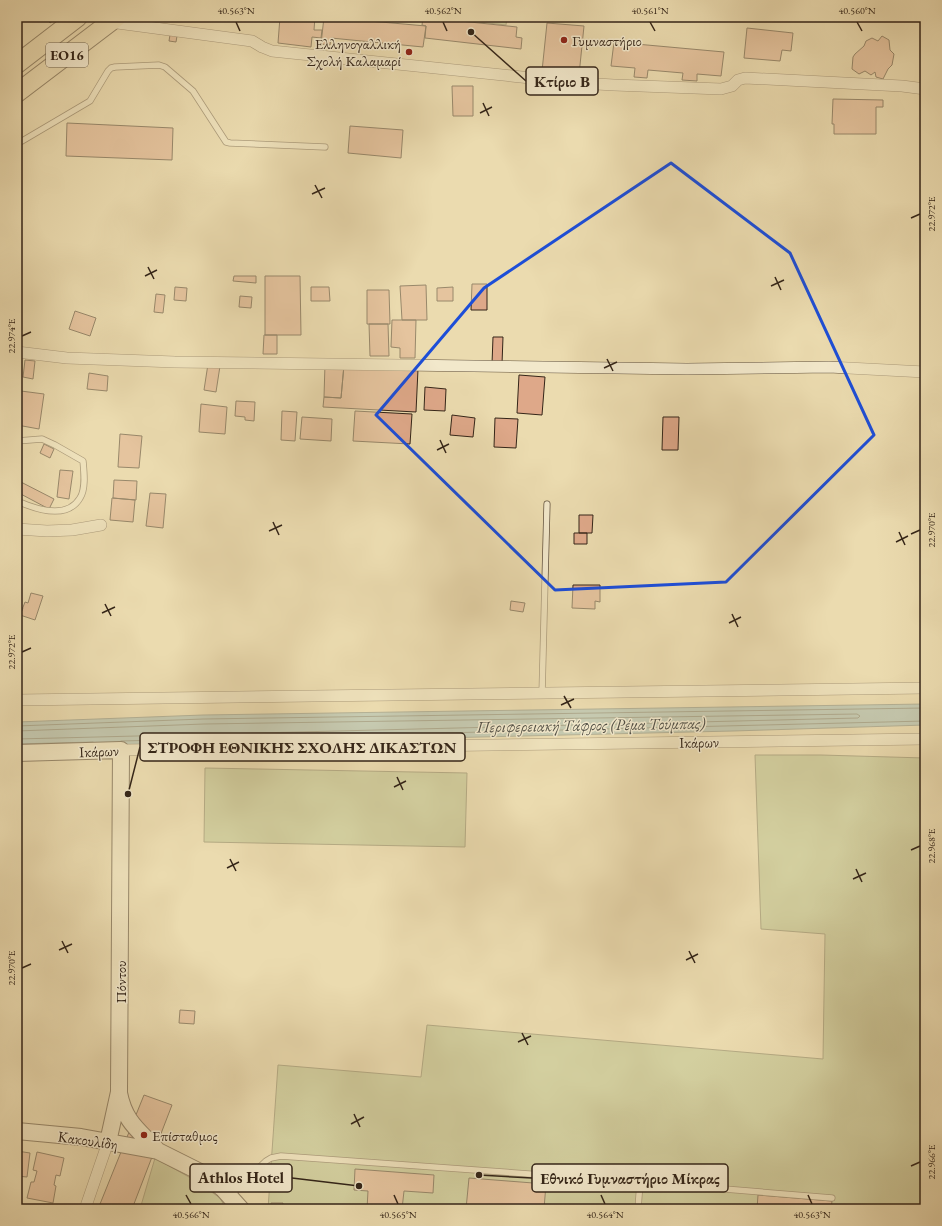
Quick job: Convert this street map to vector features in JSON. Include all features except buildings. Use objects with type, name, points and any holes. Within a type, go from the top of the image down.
[{"type":"main road","name":"ΕΟ16","points":[[17,64],[78,17]]},
{"type":"main road","name":"ΕΟ16","points":[[17,94],[114,20]]},
{"type":"main road","name":"Ικάρων","points":[[17,753],[121,750]]},
{"type":"main road","name":"Πόντου","points":[[108,1142],[119,1092],[121,750]]},
{"type":"main road","points":[[119,1092],[121,1104],[130,1122],[158,1151],[204,1174],[230,1196],[241,1209]]},
{"type":"main road","name":"Κακουλίδη","points":[[17,1131],[81,1137],[158,1151]]},
{"type":"street","points":[[114,20],[252,41],[262,48],[272,51],[614,86],[721,89],[732,86],[738,80],[745,78],[886,85],[925,89]]},
{"type":"street","points":[[17,352],[67,358],[175,362],[687,369],[829,367],[925,372]]},
{"type":"street","points":[[17,529],[47,531],[72,530],[102,525]]},
{"type":"street","points":[[17,700],[925,688]]},
{"type":"street","name":"Ικάρων","points":[[121,750],[925,739]]},
{"type":"street","name":"Πόντου","points":[[85,1209],[108,1142]]},
{"type":"lane","points":[[17,144],[90,101],[111,68],[159,65],[165,67],[193,91],[226,142],[325,147]]},
{"type":"lane","points":[[17,441],[42,439],[72,454],[83,461],[84,482],[80,498],[71,507],[58,511],[42,510],[17,502]]},
{"type":"lane","points":[[542,694],[546,504]]},
{"type":"lane","points":[[230,1196],[266,1161],[281,1156],[640,1182],[832,1198]]},
{"type":"lane","points":[[638,1209],[640,1182]]},
{"type":"highlighted area","points":[[671,163],[790,253],[874,435],[726,582],[555,590],[376,415],[484,288]]},
{"type":"green space","points":[[433,17],[507,17],[506,25]]},
{"type":"green space","points":[[755,755],[925,758],[925,1209],[268,1209],[278,1065],[421,1077],[427,1025],[823,1059],[825,934],[761,929]]},
{"type":"green space","points":[[205,768],[467,773],[465,847],[204,842]]},
{"type":"green space","points":[[155,1158],[196,1181],[220,1198],[226,1209],[140,1209]]},
{"type":"water","name":"Περιφερειακή Τάφρος (Ρέμα Τούμπας)","points":[[925,704],[925,725],[17,748],[17,722],[203,715]]},
{"type":"place","name":"Κτίριο Β","points":[[471,32]]},
{"type":"place","name":"Γυμναστήριο","points":[[564,40]]},
{"type":"place","name":"Ελληνογαλλική Σχολή Καλαμαρί","points":[[409,52]]},
{"type":"place","name":"ΣΤΡΟΦΗ ΕΘΝΙΚΗΣ ΣΧΟΛΗΣ ΔΙΚΑΣΤΩΝ","points":[[128,794]]},
{"type":"place","name":"Επίσταθμος","points":[[144,1135]]},
{"type":"place","name":"Εθνικό Γυμναστήριο Μίκρας","points":[[479,1175]]},
{"type":"place","name":"Athlos Hotel","points":[[359,1186]]}]
